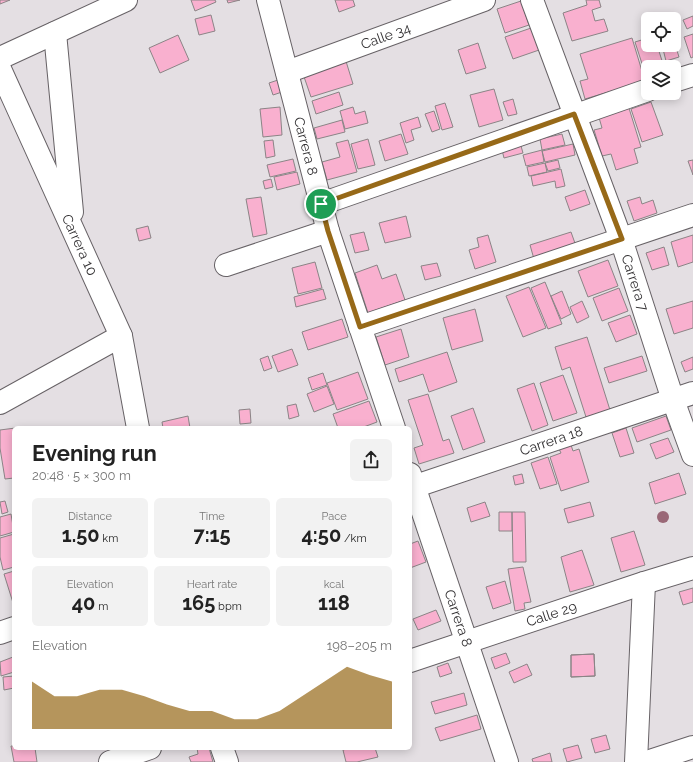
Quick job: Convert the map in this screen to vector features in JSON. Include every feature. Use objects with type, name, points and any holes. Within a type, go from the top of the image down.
[{"type":"street","points":[[0,58],[126,0]]},
{"type":"street","name":"Carrera 8","points":[[268,0],[328,231],[393,426]]},
{"type":"street","name":"Calle 34","points":[[287,72],[484,0]]},
{"type":"street","name":"Carrera 7","points":[[532,0],[622,239],[673,400],[693,455]]},
{"type":"street","points":[[55,33],[74,229]]},
{"type":"street","name":"Carrera 10","points":[[0,69],[74,229],[121,336],[138,426]]},
{"type":"street","points":[[681,79],[693,75]]},
{"type":"street","points":[[321,204],[574,114],[641,92]]},
{"type":"street","points":[[360,327],[693,215]]},
{"type":"street","points":[[226,265],[328,231]]},
{"type":"street","points":[[0,403],[121,336]]},
{"type":"street","name":"Carrera 18","points":[[412,483],[693,393]]},
{"type":"street","name":"Carrera 8","points":[[412,486],[507,762]]},
{"type":"street","name":"Calle 29","points":[[412,660],[644,582],[693,568]]},
{"type":"street","points":[[636,762],[644,582]]},
{"type":"street","points":[[0,633],[12,629]]},
{"type":"street","points":[[647,762],[693,747]]},
{"type":"street","points":[[110,762],[144,750]]},
{"type":"street","points":[[223,750],[227,762]]},
{"type":"building","points":[[0,0],[10,0],[0,4]]},
{"type":"building","points":[[191,0],[215,0],[216,2],[195,11]]},
{"type":"building","points":[[227,0],[240,0],[228,3]]},
{"type":"building","points":[[335,0],[353,0],[355,6],[339,12]]},
{"type":"building","points":[[586,0],[599,0],[601,7],[592,10],[595,21],[604,19],[608,31],[572,41],[563,13],[587,5]]},
{"type":"building","points":[[521,1],[529,25],[505,33],[497,9]]},
{"type":"building","points":[[211,15],[215,31],[199,35],[195,19]]},
{"type":"building","points":[[693,16],[693,26],[687,29],[683,20]]},
{"type":"building","points":[[534,27],[542,49],[513,59],[505,37]]},
{"type":"building","points":[[693,34],[693,57],[691,58],[684,37]]},
{"type":"building","points":[[178,35],[189,60],[160,73],[149,48]]},
{"type":"building","points":[[632,38],[641,68],[641,82],[585,99],[580,81],[588,79],[580,54]]},
{"type":"building","points":[[641,40],[641,52],[659,52],[662,60],[641,61],[635,42]]},
{"type":"building","points":[[478,43],[486,68],[466,74],[458,50]]},
{"type":"building","points":[[664,52],[677,52],[679,57],[666,60]]},
{"type":"building","points":[[345,58],[353,84],[311,97],[302,71]]},
{"type":"building","points":[[281,79],[285,91],[273,95],[269,83]]},
{"type":"building","points":[[494,89],[503,120],[479,127],[470,95]]},
{"type":"building","points":[[339,92],[343,105],[316,114],[312,101]]},
{"type":"building","points":[[513,99],[517,114],[508,116],[503,102]]},
{"type":"building","points":[[651,102],[663,135],[642,142],[631,109]]},
{"type":"building","points":[[445,103],[453,127],[442,130],[435,106]]},
{"type":"building","points":[[628,105],[641,147],[634,149],[638,163],[616,170],[611,154],[602,156],[594,130],[602,128],[598,114]]},
{"type":"building","points":[[280,107],[282,135],[263,137],[260,109]]},
{"type":"building","points":[[353,107],[355,114],[365,111],[368,123],[345,129],[340,111]]},
{"type":"building","points":[[434,111],[440,129],[432,132],[425,114]]},
{"type":"building","points":[[418,117],[421,127],[411,130],[414,140],[406,143],[400,123]]},
{"type":"building","points":[[342,120],[345,132],[317,139],[314,128]]},
{"type":"building","points":[[401,134],[408,154],[385,161],[379,141]]},
{"type":"building","points":[[562,134],[565,145],[542,150],[540,139]]},
{"type":"building","points":[[368,139],[375,165],[358,169],[351,144]]},
{"type":"building","points":[[273,140],[275,156],[266,158],[264,141]]},
{"type":"building","points":[[348,140],[357,172],[327,180],[322,162],[340,157],[336,143]]},
{"type":"building","points":[[573,144],[575,155],[545,162],[542,151]]},
{"type":"building","points":[[521,146],[523,153],[504,158],[502,150]]},
{"type":"building","points":[[542,150],[544,162],[526,166],[523,155]]},
{"type":"building","points":[[293,159],[296,171],[270,177],[267,165]]},
{"type":"building","points":[[558,160],[560,168],[548,171],[545,163]]},
{"type":"building","points":[[693,160],[693,175],[688,161]]},
{"type":"building","points":[[545,163],[547,172],[529,176],[527,167]]},
{"type":"building","points":[[561,169],[565,186],[556,188],[555,181],[533,186],[531,176]]},
{"type":"building","points":[[297,172],[300,184],[277,190],[274,177]]},
{"type":"building","points":[[271,179],[273,187],[265,189],[263,181]]},
{"type":"building","points":[[585,190],[590,204],[570,211],[565,197]]},
{"type":"building","points":[[261,197],[267,234],[253,237],[246,199]]},
{"type":"building","points":[[640,197],[642,204],[653,200],[657,213],[634,221],[627,201]]},
{"type":"building","points":[[406,216],[411,237],[385,243],[379,223]]},
{"type":"building","points":[[148,226],[151,238],[139,241],[136,229]]},
{"type":"building","points":[[364,232],[369,250],[355,253],[350,235]]},
{"type":"building","points":[[571,232],[576,246],[534,259],[530,245]]},
{"type":"building","points":[[488,235],[496,262],[475,269],[469,250],[479,247],[477,238]]},
{"type":"building","points":[[693,235],[693,262],[678,267],[671,242]]},
{"type":"building","points":[[664,247],[669,265],[652,270],[646,253]]},
{"type":"building","points":[[608,260],[618,286],[588,297],[578,271]]},
{"type":"building","points":[[315,262],[322,288],[298,294],[292,268]]},
{"type":"building","points":[[437,263],[441,276],[425,280],[421,266]]},
{"type":"building","points":[[377,265],[382,279],[396,274],[405,300],[368,313],[355,273]]},
{"type":"building","points":[[545,282],[562,324],[548,329],[531,288]]},
{"type":"building","points":[[529,287],[546,328],[523,337],[506,296]]},
{"type":"building","points":[[619,288],[628,311],[602,321],[593,298]]},
{"type":"building","points":[[323,289],[326,299],[296,307],[294,297]]},
{"type":"building","points":[[562,291],[571,314],[561,319],[551,296]]},
{"type":"building","points":[[582,301],[589,317],[577,323],[570,307]]},
{"type":"building","points":[[693,301],[693,328],[674,334],[666,309]]},
{"type":"building","points":[[475,309],[483,341],[452,350],[443,318]]},
{"type":"building","points":[[630,315],[637,334],[616,342],[608,323]]},
{"type":"building","points":[[342,319],[348,337],[308,350],[302,332]]},
{"type":"building","points":[[401,329],[409,357],[385,365],[376,337]]},
{"type":"building","points":[[587,337],[610,410],[586,417],[570,367],[562,370],[555,347]]},
{"type":"building","points":[[292,349],[298,365],[278,372],[272,356]]},
{"type":"building","points":[[447,352],[457,382],[429,392],[423,374],[399,382],[395,369]]},
{"type":"building","points":[[268,356],[272,368],[264,371],[260,359]]},
{"type":"building","points":[[642,356],[647,371],[609,383],[604,368]]},
{"type":"building","points":[[693,357],[693,369],[685,372],[681,362]]},
{"type":"building","points":[[358,372],[368,399],[337,410],[327,383]]},
{"type":"building","points":[[323,373],[327,385],[312,390],[308,378]]},
{"type":"building","points":[[563,375],[577,413],[553,421],[540,383]]},
{"type":"building","points":[[534,383],[548,425],[532,431],[517,389]]},
{"type":"building","points":[[327,386],[334,404],[314,412],[307,394]]},
{"type":"building","points":[[428,394],[443,441],[449,439],[454,453],[419,464],[414,448],[423,445],[408,400]]},
{"type":"building","points":[[369,401],[377,422],[366,426],[337,426],[333,414]]},
{"type":"building","points":[[296,404],[299,416],[289,419],[287,406]]},
{"type":"building","points":[[473,408],[485,442],[463,450],[451,416]]},
{"type":"building","points":[[250,409],[251,423],[240,424],[239,410]]},
{"type":"building","points":[[188,416],[190,426],[163,426],[162,422]]},
{"type":"building","points":[[666,416],[671,430],[637,442],[632,428]]},
{"type":"building","points":[[12,428],[12,478],[5,479],[0,448],[0,430]]},
{"type":"building","points":[[626,428],[634,453],[620,457],[612,433]]},
{"type":"building","points":[[668,438],[674,452],[656,459],[650,444]]},
{"type":"building","points":[[571,445],[573,451],[579,449],[589,482],[561,491],[550,457],[561,453],[559,449]]},
{"type":"building","points":[[548,457],[557,484],[540,489],[531,463]]},
{"type":"building","points":[[679,473],[686,494],[655,504],[649,483]]},
{"type":"building","points":[[522,474],[524,483],[515,485],[513,476]]},
{"type":"building","points":[[5,501],[8,512],[2,514],[0,502]]},
{"type":"building","points":[[485,502],[490,516],[471,522],[467,508]]},
{"type":"building","points":[[590,502],[594,516],[568,523],[564,509]]},
{"type":"building","points":[[499,512],[512,512],[512,531],[499,531]]},
{"type":"building","points":[[512,512],[525,512],[526,562],[513,562]]},
{"type":"building","points":[[11,514],[12,533],[0,536],[0,517]]},
{"type":"building","points":[[634,531],[645,565],[621,572],[611,538]]},
{"type":"building","points":[[12,535],[12,568],[3,570],[0,557],[0,538]]},
{"type":"building","points":[[418,541],[426,562],[412,567],[412,543]]},
{"type":"building","points":[[582,550],[594,585],[570,592],[561,557]]},
{"type":"building","points":[[523,567],[531,602],[524,603],[525,609],[515,611],[508,569]]},
{"type":"building","points":[[12,572],[12,600],[4,574]]},
{"type":"building","points":[[505,581],[511,603],[493,609],[486,587]]},
{"type":"building","points":[[693,588],[693,602],[683,605],[679,592]]},
{"type":"building","points":[[436,610],[441,621],[418,630],[413,619]]},
{"type":"building","points":[[506,653],[510,663],[495,669],[491,658]]},
{"type":"building","points":[[594,654],[595,676],[571,677],[571,655]]},
{"type":"building","points":[[594,654],[595,676],[571,677],[571,655]]},
{"type":"building","points":[[12,657],[12,673],[1,676],[0,662]]},
{"type":"building","points":[[448,663],[452,673],[440,677],[437,667]]},
{"type":"building","points":[[527,664],[532,675],[514,683],[509,672]]},
{"type":"building","points":[[12,676],[12,688],[4,690],[3,677]]},
{"type":"building","points":[[464,693],[467,705],[435,714],[431,702]]},
{"type":"building","points":[[477,715],[481,729],[440,741],[435,728]]},
{"type":"building","points":[[606,735],[610,749],[595,753],[591,739]]},
{"type":"building","points":[[578,745],[582,758],[567,762],[563,749]]},
{"type":"building","points":[[11,746],[12,750],[35,750],[37,762],[14,762]]},
{"type":"building","points":[[197,750],[210,750],[213,762],[191,762],[189,757],[198,754]]},
{"type":"building","points":[[343,750],[376,750],[378,757],[357,762],[346,762]]},
{"type":"building","points":[[550,753],[552,762],[533,762],[532,759]]},
{"type":"route","points":[[574,114],[622,239],[360,327],[328,231],[321,204],[574,114]]}]
